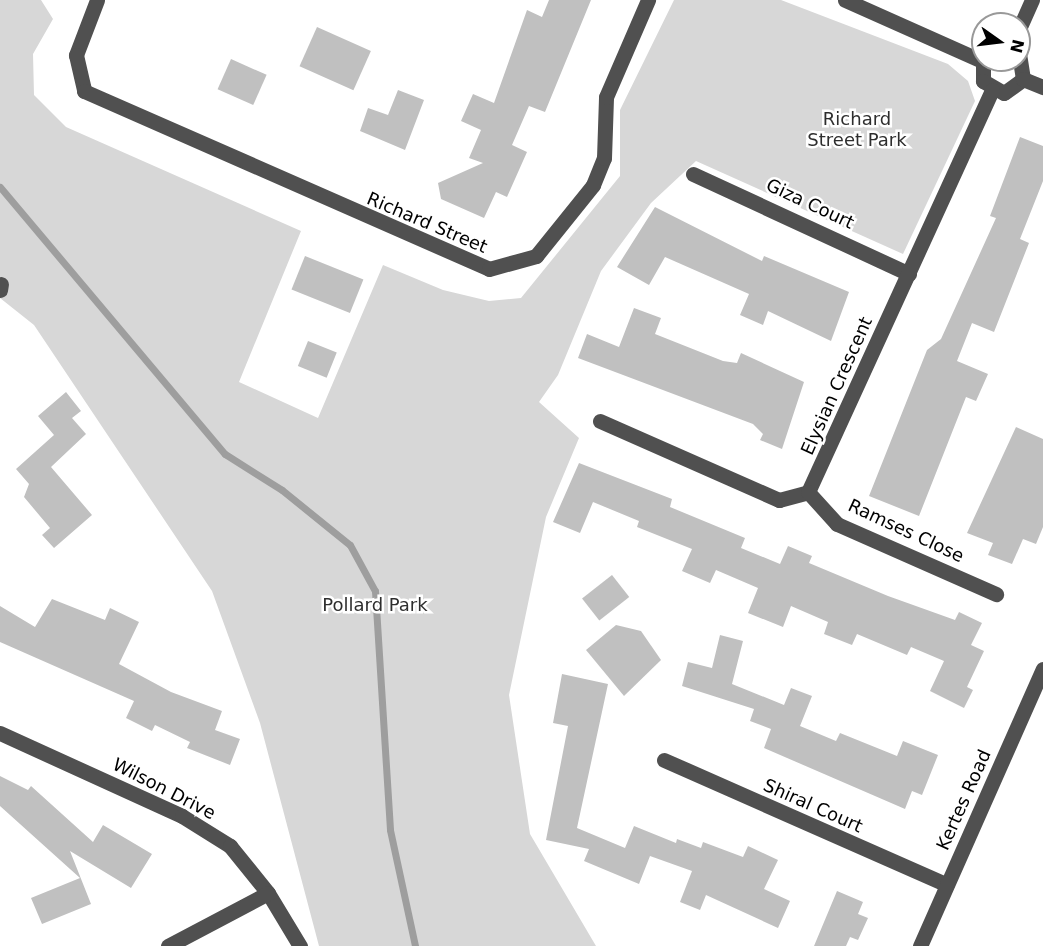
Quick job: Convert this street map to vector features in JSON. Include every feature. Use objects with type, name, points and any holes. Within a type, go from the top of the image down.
[{"type":"street","name":"Richard Street","points":[[97,0],[76,55],[78,82],[101,101],[467,264],[507,268],[553,242],[601,171],[606,97],[648,0]]},
{"type":"street","points":[[845,0],[971,56]]},
{"type":"street","points":[[981,72],[992,90],[1011,91],[1023,79]]},
{"type":"street","points":[[1022,72],[1023,79]]},
{"type":"street","points":[[1023,79],[1043,87]]},
{"type":"street","name":"Elysian Crescent","points":[[808,492],[992,90]]},
{"type":"street","name":"Giza Court","points":[[693,174],[909,274]]},
{"type":"street","points":[[600,421],[779,500],[808,492]]},
{"type":"street","name":"Ramses Close","points":[[808,492],[837,524],[996,594]]},
{"type":"street","name":"Kertes Road","points":[[920,946],[1043,669]]},
{"type":"street","name":"Wilson Drive","points":[[0,733],[182,816],[230,846],[268,893],[300,946]]},
{"type":"street","name":"Shiral Court","points":[[664,760],[947,885]]},
{"type":"street","points":[[168,946],[268,893]]},
{"type":"green space","name":"Pollard Park","points":[[0,0],[41,0],[53,19],[33,54],[34,95],[66,127],[301,231],[239,382],[318,418],[383,265],[443,290],[489,301],[521,298],[620,176],[620,110],[674,0],[781,0],[948,64],[968,81],[975,101],[903,254],[696,161],[651,203],[601,271],[558,375],[539,402],[579,438],[546,517],[509,695],[530,834],[596,946],[319,946],[260,723],[212,591],[34,325],[0,298]]},
{"type":"building","points":[[549,0],[591,0],[545,112],[529,106],[512,145],[527,152],[507,197],[496,192],[484,218],[441,199],[438,183],[483,163],[469,158],[481,130],[461,121],[473,94],[494,103],[527,10],[542,17]]},
{"type":"building","points":[[317,27],[371,51],[353,90],[300,66]]},
{"type":"building","points":[[231,59],[267,75],[253,105],[218,89]]},
{"type":"building","points":[[398,90],[424,100],[405,150],[360,131],[368,108],[388,115]]},
{"type":"building","points":[[1020,137],[1043,146],[1043,181],[1020,239],[1029,243],[994,332],[972,323],[957,361],[988,374],[976,401],[966,397],[919,516],[869,496],[927,350],[941,339],[996,218],[990,216]]},
{"type":"building","points":[[655,207],[762,261],[764,256],[849,292],[831,341],[768,311],[763,325],[740,315],[749,294],[665,257],[649,285],[617,267]]},
{"type":"building","points":[[305,256],[363,280],[350,313],[292,289]]},
{"type":"building","points":[[634,308],[661,318],[655,334],[723,361],[737,363],[741,353],[804,382],[782,449],[760,440],[763,434],[753,424],[578,358],[587,334],[619,347]]},
{"type":"building","points":[[308,341],[337,353],[327,378],[298,366]]},
{"type":"building","points":[[66,392],[81,411],[72,418],[86,434],[51,467],[92,515],[54,548],[42,535],[50,528],[24,497],[29,484],[16,469],[54,435],[38,416]]},
{"type":"building","points":[[1016,427],[1043,439],[1043,527],[1036,544],[1023,539],[1012,564],[988,555],[993,543],[967,533]]},
{"type":"building","points":[[579,463],[672,499],[670,507],[745,538],[741,548],[780,564],[788,546],[812,556],[809,563],[888,596],[955,620],[959,612],[982,623],[971,645],[984,651],[967,687],[973,690],[964,708],[930,691],[944,661],[911,647],[907,655],[857,634],[852,645],[824,634],[828,622],[791,606],[783,627],[748,613],[758,588],[716,570],[710,583],[682,571],[692,549],[637,527],[639,521],[593,502],[580,533],[553,522]]},
{"type":"building","points":[[612,575],[629,597],[599,620],[582,598]]},
{"type":"building","points":[[52,599],[105,620],[110,608],[139,622],[119,664],[171,692],[222,711],[215,730],[240,739],[230,765],[187,748],[190,742],[155,725],[152,731],[126,718],[134,701],[0,642],[0,606],[35,627]]},
{"type":"building","points":[[616,625],[641,631],[661,660],[624,696],[586,650]]},
{"type":"building","points":[[720,635],[743,641],[732,684],[784,705],[791,688],[812,696],[800,726],[836,741],[840,733],[897,756],[903,741],[938,755],[922,795],[912,791],[905,809],[764,748],[771,729],[750,721],[754,709],[682,686],[688,662],[712,668]]},
{"type":"building","points":[[562,674],[608,684],[577,828],[625,848],[634,826],[676,843],[677,839],[701,848],[703,842],[743,857],[748,846],[778,860],[764,889],[790,901],[778,928],[706,895],[700,910],[680,902],[692,871],[650,856],[639,884],[584,861],[589,849],[546,840],[568,726],[553,723]]},
{"type":"building","points":[[0,776],[28,790],[31,786],[93,842],[103,825],[152,854],[131,888],[70,851],[91,904],[42,924],[31,898],[80,878],[0,806]]},
{"type":"building","points":[[837,891],[863,902],[858,914],[868,918],[858,940],[850,937],[846,946],[814,946]]},
{"type":"waterway","points":[[0,187],[225,454],[282,490],[350,545],[375,591],[390,830],[415,946]]},
{"type":"park label","name":"Richard Street Park","points":[[857,130]]}]
